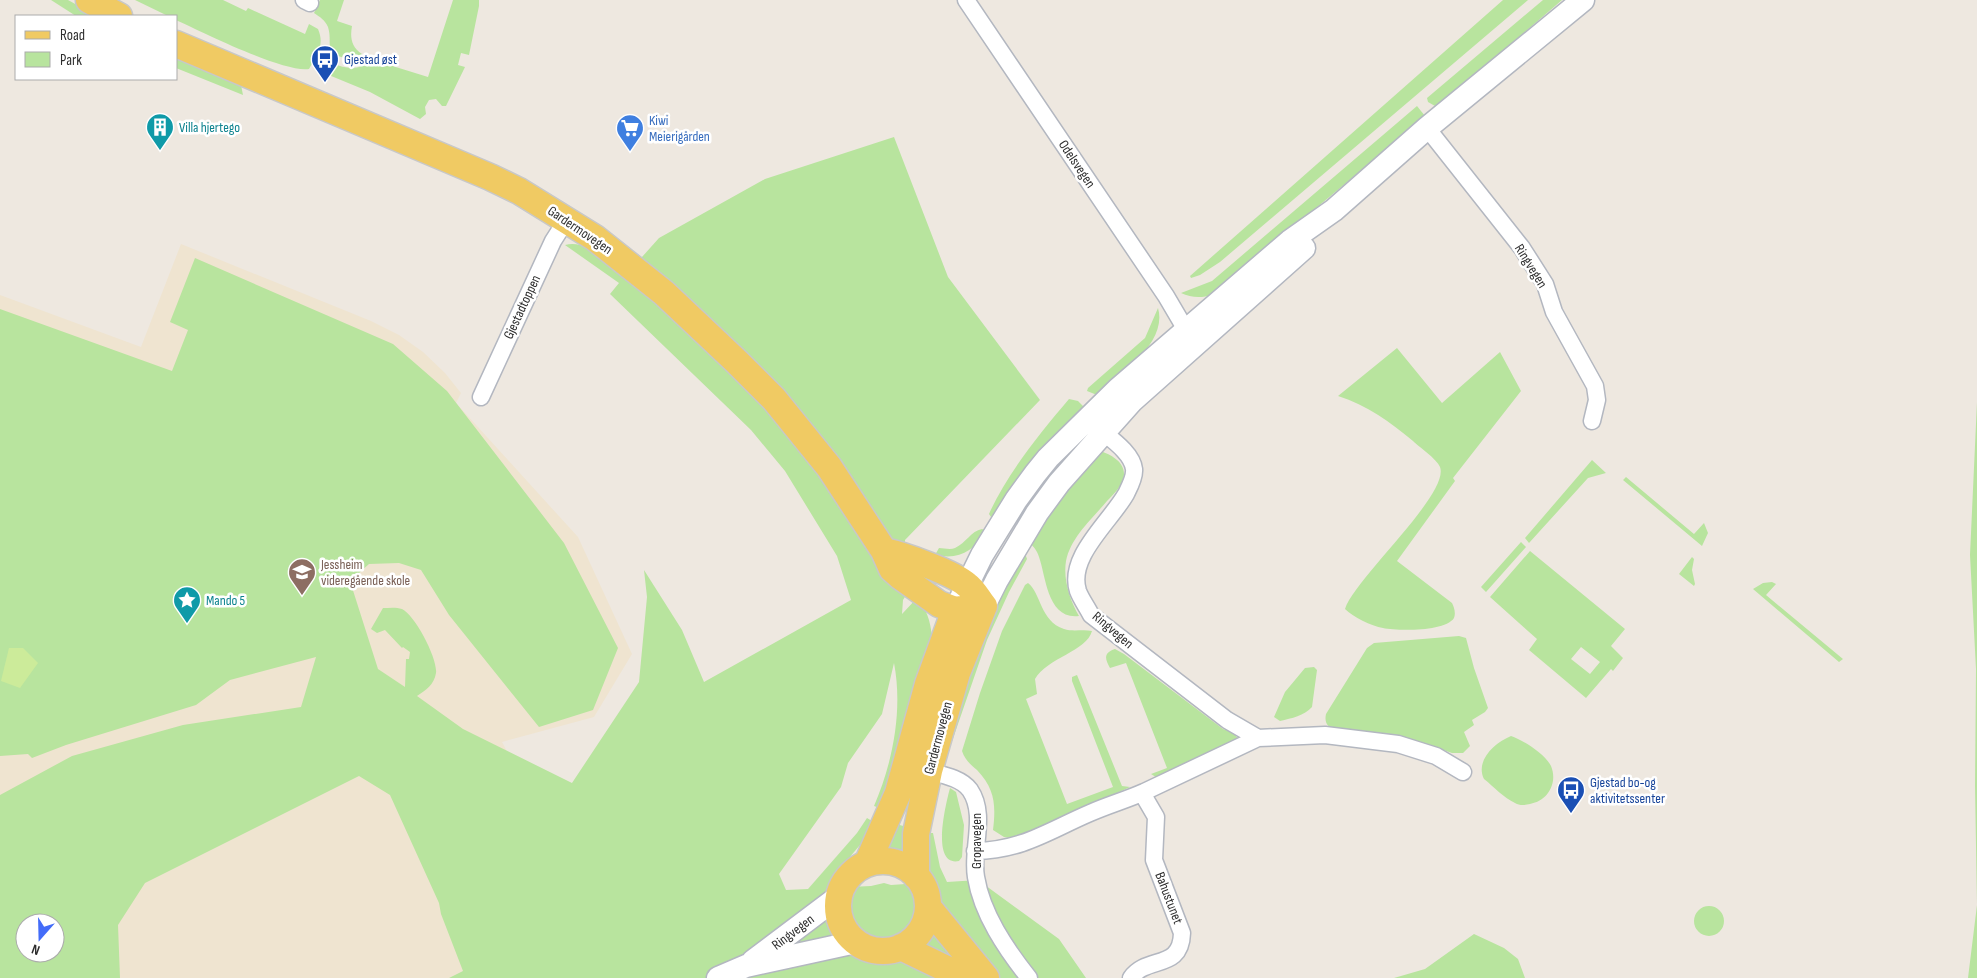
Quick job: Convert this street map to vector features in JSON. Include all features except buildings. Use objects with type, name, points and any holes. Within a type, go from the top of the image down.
[{"type":"main road","points":[[89,0],[117,15]]},
{"type":"main road","points":[[984,606],[1036,513],[1059,482],[1118,390],[1290,241],[1334,210],[1427,128],[1583,0]]},
{"type":"main road","name":"Gardermovegen","points":[[178,45],[466,166],[519,191],[567,219],[595,238],[664,293],[738,362],[774,399],[829,467],[884,551],[892,569],[901,578],[939,604],[956,610],[928,684],[917,768],[922,800],[916,834],[916,876],[926,896],[928,907],[986,978]]},
{"type":"main road","points":[[956,610],[982,555],[1016,500],[1048,458],[1132,401],[1301,252],[1334,210]]},
{"type":"main road","points":[[884,551],[904,555],[951,575],[967,584],[984,606]]},
{"type":"main road","points":[[956,610],[984,606]]},
{"type":"main road","name":"Gardermovegen","points":[[867,864],[898,793],[917,768],[984,606]]},
{"type":"main road","points":[[916,876],[906,868],[893,862],[880,861],[867,864],[848,876],[842,886],[838,897],[840,922],[856,942],[870,949],[886,951],[901,947],[912,940],[920,931],[926,919],[928,907]]},
{"type":"main road","name":"Ringvegen","points":[[746,966],[838,897]]},
{"type":"main road","name":"Ringvegen","points":[[718,978],[746,966],[856,942]]},
{"type":"main road","points":[[901,947],[965,978]]},
{"type":"street","name":"Odelsvegen","points":[[966,0],[1166,296],[1186,330]]},
{"type":"street","name":"Ringvegen","points":[[1427,128],[1522,248],[1545,284],[1554,312],[1595,386],[1597,400],[1592,421]]},
{"type":"street","name":"Gjestadtoppen","points":[[481,397],[553,241],[567,219]]},
{"type":"street","name":"Ringvegen","points":[[1096,426],[1128,456],[1134,470],[1130,487],[1117,509],[1081,556],[1076,572],[1078,590],[1091,614],[1226,720],[1258,738]]},
{"type":"street","points":[[975,850],[995,850],[1014,847],[1046,835],[1090,813],[1142,793],[1258,738],[1325,735],[1398,744],[1436,756],[1463,772]]},
{"type":"street","name":"Gropavegen","points":[[917,768],[960,782],[969,790],[978,815],[975,850],[976,876],[984,905],[1001,939],[1030,978]]},
{"type":"street","name":"Bahustunet","points":[[1132,978],[1138,970],[1165,960],[1178,952],[1182,945],[1182,933],[1154,860],[1156,817],[1142,793]]},
{"type":"shaded area","name":"Jessheim videregående skole","points":[[181,244],[371,321],[399,335],[423,352],[445,373],[461,393],[456,403],[578,537],[632,654],[594,717],[502,742],[625,974],[612,978],[0,978],[0,295],[141,347]]},
{"type":"green space","points":[[51,0],[68,0],[95,15],[74,15]]},
{"type":"green space","points":[[135,0],[223,0],[246,11],[248,8],[305,34],[309,24],[318,29],[321,40],[319,50],[309,69],[297,69],[281,65],[223,42],[178,21],[178,15],[166,15]]},
{"type":"green space","points":[[320,0],[344,0],[337,21],[352,26],[352,42],[362,54],[359,58],[346,59],[333,53],[330,46],[328,27],[314,13]]},
{"type":"green space","points":[[453,0],[479,0],[479,6],[469,55],[461,53],[458,65],[465,67],[446,106],[442,106],[436,99],[429,100],[425,107],[426,114],[420,119],[370,92],[319,71],[321,62],[326,61],[344,67],[355,68],[365,64],[370,59],[428,77]]},
{"type":"green space","points":[[1503,0],[1528,0],[1220,262],[1200,275],[1191,278],[1190,276]]},
{"type":"green space","points":[[1543,0],[1562,0],[1440,105],[1435,106],[1428,102],[1427,98]]},
{"type":"green space","points":[[178,57],[241,85],[243,95],[178,69]]},
{"type":"green space","points":[[1417,106],[1425,116],[1212,295],[1196,297],[1181,293],[1212,281]]},
{"type":"green space","points":[[894,137],[948,277],[1040,400],[905,540],[903,589],[908,592],[903,600],[902,614],[917,598],[928,616],[932,636],[882,809],[874,806],[891,754],[897,717],[897,681],[894,663],[882,714],[848,763],[841,787],[779,874],[786,890],[808,889],[857,833],[867,818],[877,824],[839,871],[828,888],[871,886],[884,883],[891,885],[934,882],[929,867],[924,833],[933,833],[940,867],[947,882],[978,880],[1059,939],[1086,978],[449,978],[463,971],[441,914],[439,903],[390,795],[359,776],[145,883],[118,925],[120,978],[0,978],[0,795],[72,756],[183,725],[301,707],[316,657],[230,680],[196,705],[66,745],[32,758],[28,754],[0,756],[0,309],[172,371],[188,330],[170,322],[195,258],[393,344],[447,391],[564,543],[618,648],[593,710],[539,727],[449,615],[421,570],[399,563],[369,564],[350,581],[378,669],[405,687],[406,659],[409,659],[410,652],[402,648],[385,630],[377,633],[371,629],[383,608],[402,609],[413,620],[425,638],[436,666],[435,677],[431,684],[417,696],[463,729],[572,783],[639,682],[647,597],[644,570],[682,630],[704,682],[851,600],[837,556],[785,471],[751,430],[610,294],[619,283],[565,245],[582,245],[598,253],[625,276],[659,238],[765,179]]},
{"type":"green space","points":[[1158,308],[1159,321],[1156,334],[1140,357],[1097,395],[1087,391],[1088,388],[1145,338]]},
{"type":"green space","points":[[1397,348],[1442,403],[1500,352],[1521,391],[1453,478],[1455,481],[1397,561],[1452,603],[1455,612],[1454,618],[1449,623],[1431,628],[1399,630],[1378,627],[1357,618],[1345,609],[1352,595],[1365,578],[1417,516],[1431,496],[1439,480],[1440,467],[1438,464],[1413,441],[1378,415],[1359,404],[1338,396]]},
{"type":"green space","points":[[1069,399],[1078,401],[1085,408],[993,520],[989,514],[1014,469]]},
{"type":"green space","points":[[1977,402],[1977,905],[1976,669],[1970,555]]},
{"type":"green space","points":[[1103,452],[1111,456],[1122,466],[1124,470],[1123,480],[1072,544],[1066,561],[1066,583],[1079,616],[1068,615],[1060,611],[1054,604],[1046,585],[1038,555],[1035,548],[1028,541],[1058,493],[1098,453]]},
{"type":"green space","points":[[1592,460],[1606,473],[1588,478],[1529,543],[1525,538]]},
{"type":"green space","points":[[1626,477],[1694,534],[1704,523],[1708,533],[1702,546],[1623,480]]},
{"type":"green space","points":[[982,529],[986,531],[976,544],[965,553],[951,556],[935,555],[939,548],[955,548],[975,532]]},
{"type":"green space","points":[[1521,542],[1526,547],[1486,592],[1481,587]]},
{"type":"green space","points":[[1530,551],[1625,629],[1611,646],[1623,658],[1586,698],[1529,650],[1537,639],[1490,597]],"holes":[[[1581,647],[1600,662],[1590,674],[1571,659]]]},
{"type":"green space","points":[[1025,553],[1027,559],[1009,592],[987,640],[949,750],[945,746],[992,609]]},
{"type":"green space","points":[[1692,557],[1694,559],[1692,570],[1694,586],[1679,574]]},
{"type":"green space","points":[[1772,582],[1776,584],[1766,595],[1843,659],[1839,662],[1753,589],[1763,583]]},
{"type":"green space","points":[[1028,583],[1036,593],[1045,614],[1056,625],[1067,630],[1092,631],[1089,638],[1083,644],[1048,665],[1041,672],[1035,679],[1037,694],[1026,699],[1067,804],[1113,787],[1072,681],[1072,677],[1077,675],[1122,786],[1130,787],[1036,830],[1010,838],[1004,837],[993,830],[994,805],[991,791],[983,777],[968,762],[962,751],[1002,631],[1025,585]]},
{"type":"green space","points":[[1459,636],[1466,638],[1488,708],[1472,720],[1474,725],[1464,732],[1470,746],[1463,753],[1452,753],[1394,735],[1336,730],[1327,725],[1326,714],[1367,648],[1374,643]]},
{"type":"green space","points":[[9,648],[23,648],[38,663],[20,688],[1,681]]},
{"type":"green space","points":[[1115,649],[1223,729],[1234,733],[1240,742],[1159,779],[1151,774],[1167,768],[1126,663],[1110,668],[1107,662],[1108,652]]},
{"type":"green space","points":[[1314,667],[1317,670],[1312,707],[1302,715],[1289,719],[1280,721],[1274,717],[1285,692],[1305,668]]},
{"type":"green space","points":[[1511,736],[1533,748],[1551,766],[1553,779],[1550,790],[1542,799],[1536,802],[1524,805],[1517,804],[1484,779],[1482,766],[1484,759],[1498,743]]},
{"type":"green space","points":[[950,788],[956,792],[964,825],[962,857],[959,861],[950,860],[945,854],[942,844],[943,819]]},
{"type":"green space","points":[[896,824],[907,827],[905,853],[886,849]]},
{"type":"green space","points":[[1977,905],[1977,978],[1968,978]]},
{"type":"green space","points":[[1709,906],[1720,910],[1724,921],[1720,932],[1709,936],[1698,932],[1694,921],[1698,910]]},
{"type":"green space","points":[[1474,934],[1504,948],[1518,959],[1525,978],[1394,978],[1425,969]]},
{"type":"place","name":"Gjestad øst","points":[[325,83]]},
{"type":"place","name":"Villa hjertego","points":[[160,151]]},
{"type":"place","name":"Kiwi Meierigården","points":[[630,152]]},
{"type":"place","name":"Jessheim videregående skole","points":[[302,596]]},
{"type":"place","name":"Mando 5","points":[[187,624]]},
{"type":"place","name":"Gjestad bo-og aktivitetssenter","points":[[1571,814]]}]
